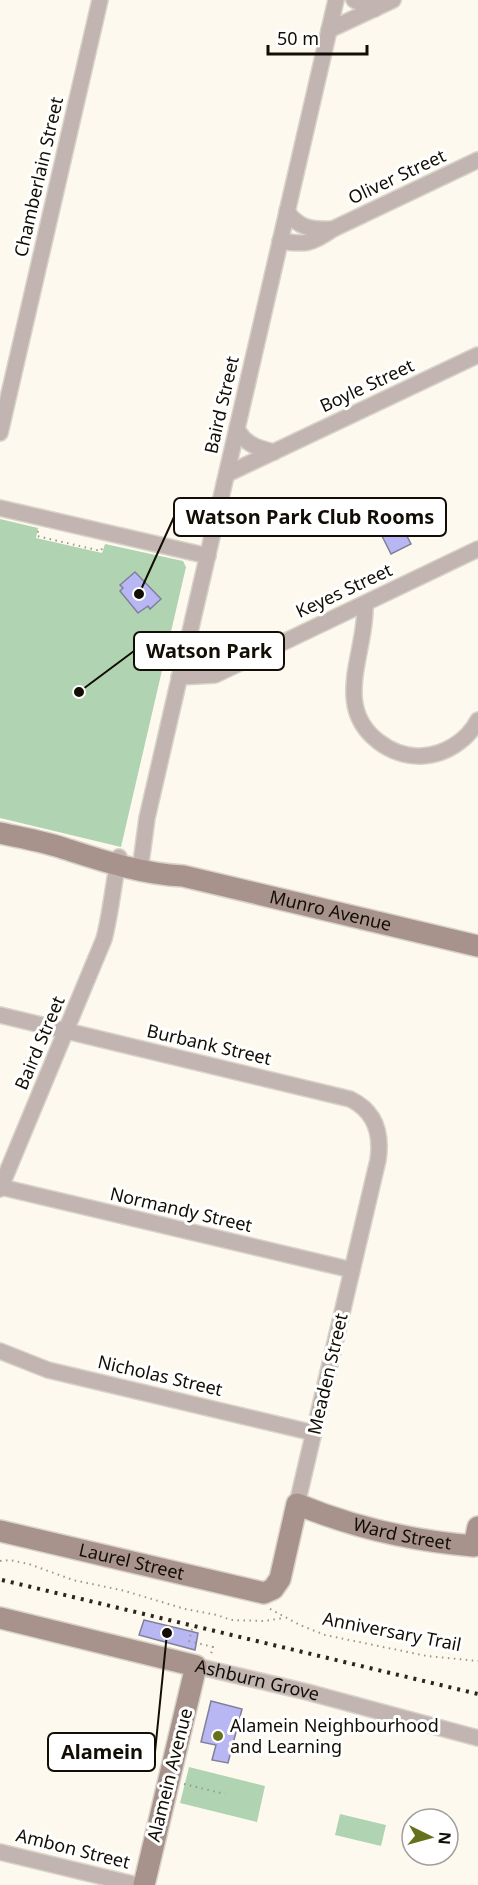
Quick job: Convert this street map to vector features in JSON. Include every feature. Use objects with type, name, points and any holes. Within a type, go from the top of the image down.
[{"type":"street","name":"Chamberlain Street","points":[[0,433],[100,0]]},
{"type":"street","name":"Baird Street","points":[[0,1188],[100,951],[111,911],[147,818],[336,0]]},
{"type":"street","points":[[354,0],[375,9]]},
{"type":"street","points":[[329,30],[393,0]]},
{"type":"street","name":"Oliver Street","points":[[280,241],[296,244],[311,243],[333,229],[478,160]]},
{"type":"street","points":[[287,212],[292,220],[302,226],[321,230],[333,229]]},
{"type":"street","name":"Boyle Street","points":[[227,474],[478,355]]},
{"type":"street","points":[[237,429],[241,437],[249,443],[259,449],[274,452]]},
{"type":"street","points":[[0,508],[208,556]]},
{"type":"street","name":"Keyes Street","points":[[179,677],[215,675],[478,549]]},
{"type":"street","points":[[365,604],[365,626],[354,679],[353,699],[360,719],[373,737],[391,749],[407,755],[425,756],[444,751],[452,746],[469,733],[478,720]]},
{"type":"street","name":"Keyes Street","points":[[183,661],[206,669],[227,668]]},
{"type":"street","name":"Munro Avenue","points":[[0,833],[68,849],[92,859],[129,863],[161,875],[183,876],[478,946]]},
{"type":"street","name":"Burbank Street","points":[[0,1015],[350,1099],[367,1110],[373,1118],[378,1130],[380,1147]]},
{"type":"street","name":"Meaden Street","points":[[267,1601],[280,1579],[380,1147]]},
{"type":"street","name":"Normandy Street","points":[[0,1188],[352,1270]]},
{"type":"street","name":"Nicholas Street","points":[[0,1351],[48,1370],[314,1433]]},
{"type":"street","name":"Ward Street","points":[[296,1510],[429,1541],[477,1540]]},
{"type":"street","name":"Laurel Street","points":[[0,1531],[267,1601]]},
{"type":"street","name":"Ashburn Grove","points":[[0,1618],[204,1660],[307,1692],[478,1738]]},
{"type":"street","name":"Alamein Avenue","points":[[144,1885],[204,1660]]},
{"type":"street","name":"Ambon Street","points":[[0,1852],[137,1885]]},
{"type":"path","points":[[0,1561],[22,1562],[74,1580],[231,1620],[263,1621],[285,1617]]},
{"type":"path","name":"Anniversary Trail","points":[[267,1601],[285,1617],[314,1632],[427,1656],[478,1661]]},
{"type":"path","points":[[192,1629],[189,1641],[213,1647],[204,1660]]},
{"type":"path","points":[[182,1784],[225,1794]]},
{"type":"green space","points":[[0,519],[38,528],[36,538],[102,553],[105,544],[183,561],[186,567],[121,847],[0,818]]},
{"type":"green space","points":[[189,1767],[265,1786],[257,1822],[180,1803]]},
{"type":"green space","points":[[340,1814],[386,1825],[381,1846],[335,1835]]},
{"type":"building","points":[[388,499],[411,544],[391,554],[376,524],[371,526],[363,510]]},
{"type":"building","points":[[135,572],[161,599],[150,609],[148,606],[138,613],[120,591],[123,588],[120,585]]},
{"type":"building","points":[[144,1620],[198,1633],[195,1650],[139,1635]]},
{"type":"building","name":"Alamein Neighbourhood and Learning","points":[[211,1701],[242,1709],[228,1763],[212,1760],[216,1745],[201,1742]]},
{"type":"railway","points":[[2,1580],[478,1694]]},
{"type":"place","name":"Watson Park Club Rooms","points":[[139,594]]},
{"type":"place","name":"Watson Park","points":[[79,692]]},
{"type":"place","name":"Alamein","points":[[167,1633]]},
{"type":"place","name":"Alamein Neighbourhood and Learning","points":[[218,1736]]}]
